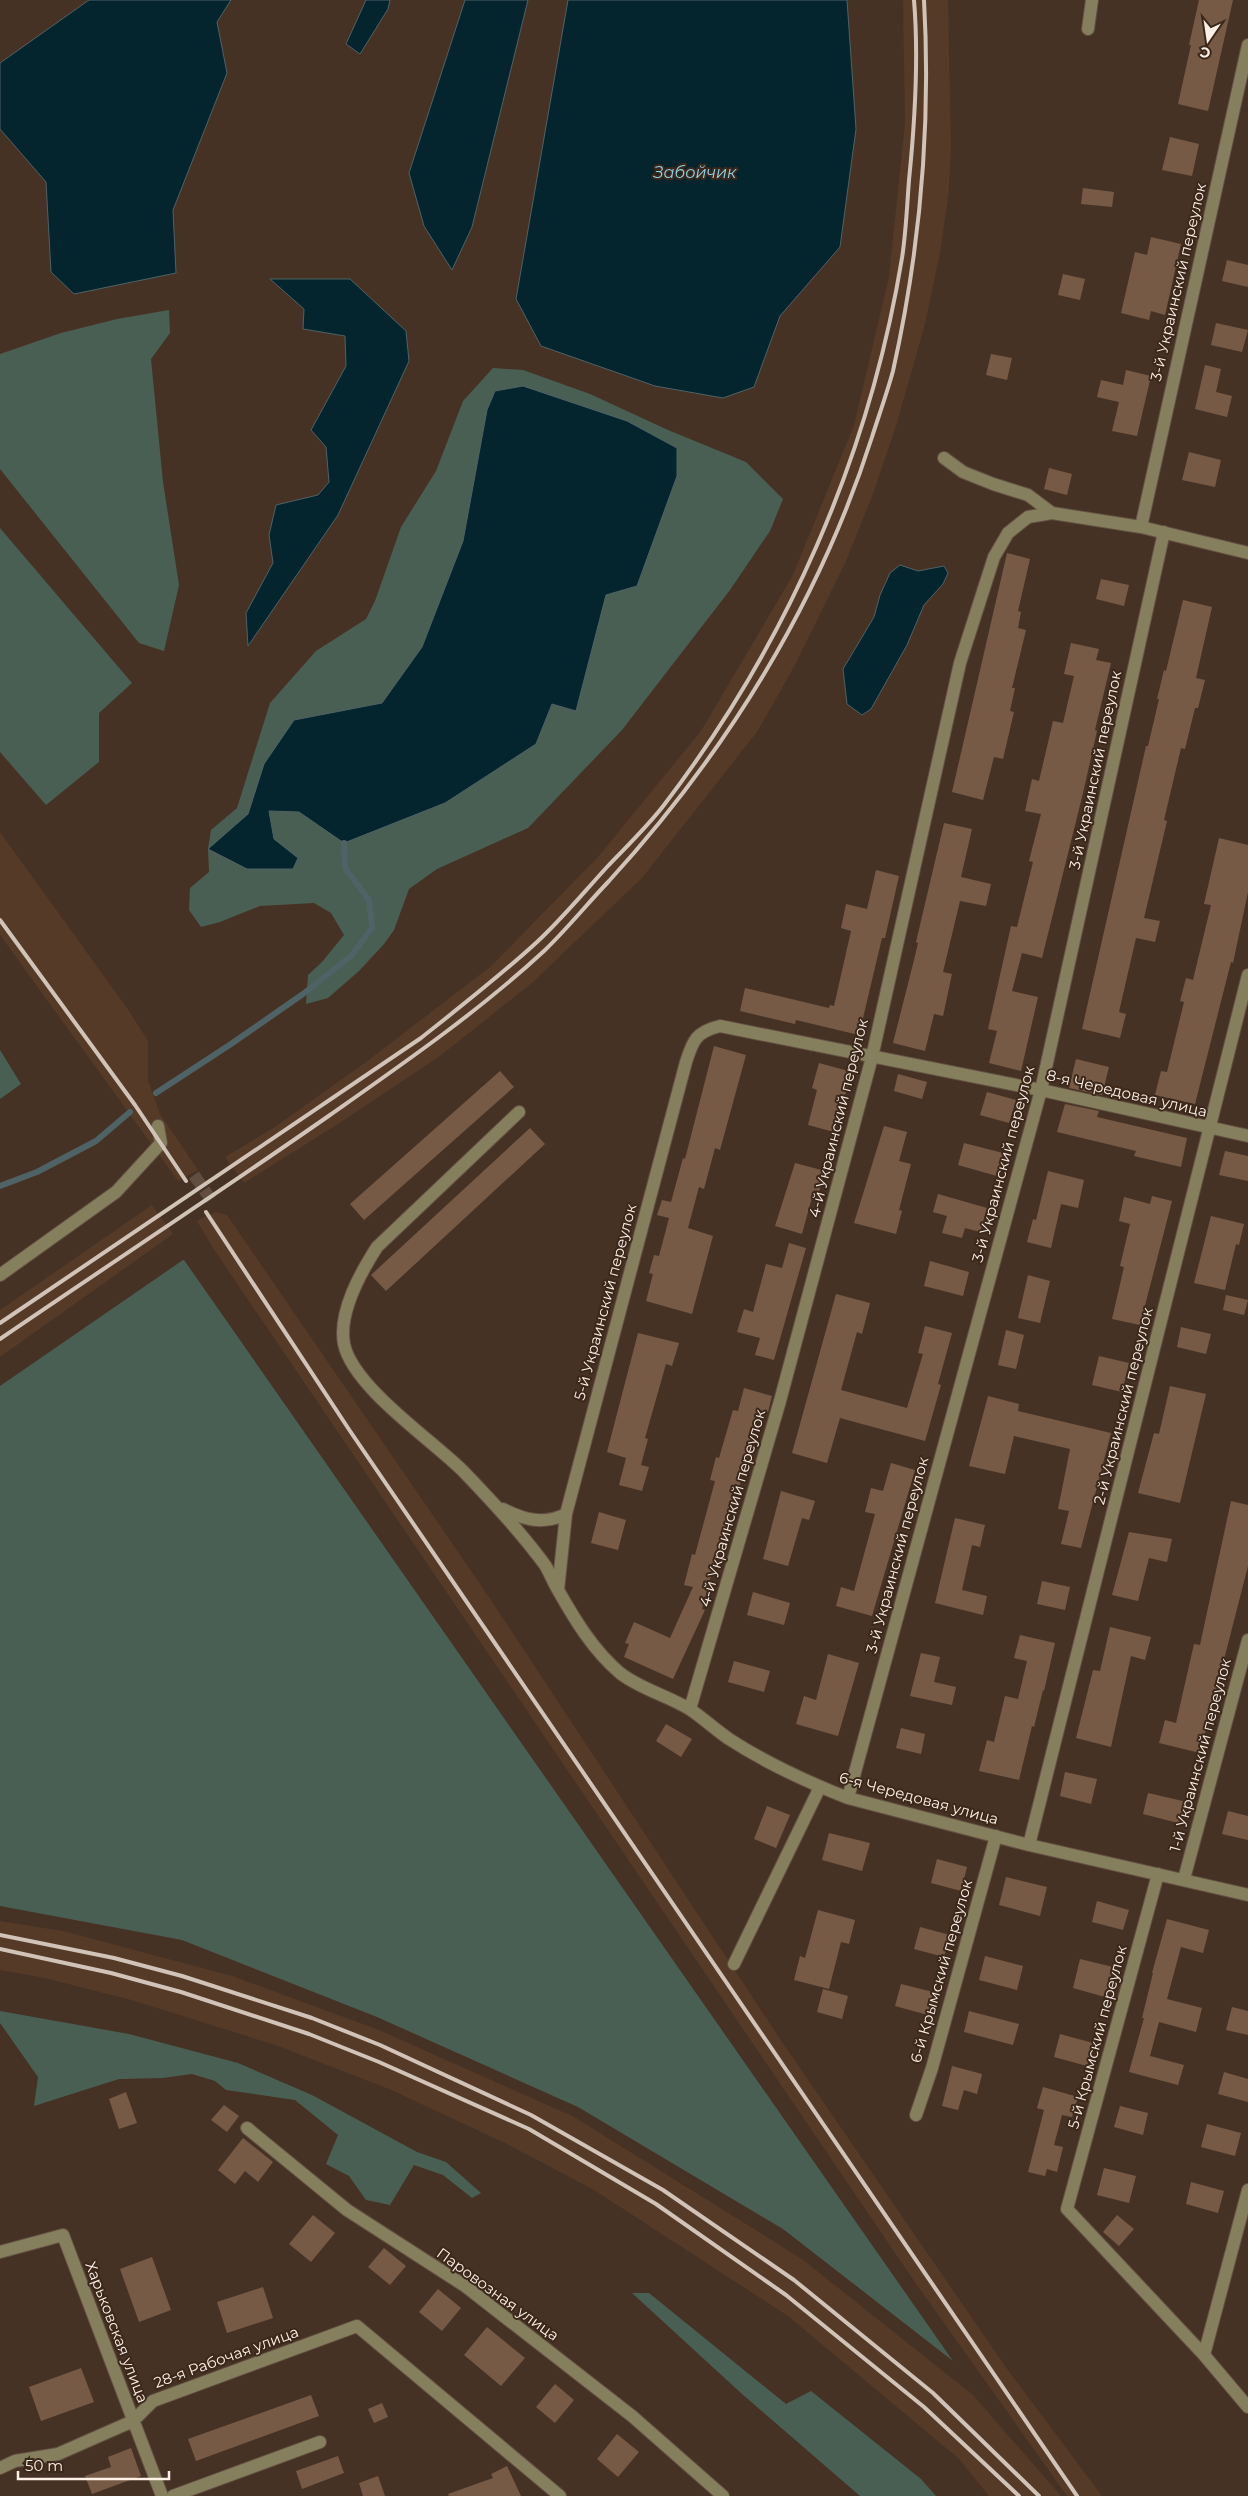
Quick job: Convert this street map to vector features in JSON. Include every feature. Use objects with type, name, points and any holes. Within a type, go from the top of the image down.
[{"type":"street","points":[[1088,29],[1092,0]]},
{"type":"street","name":"3-й Украинский переулок","points":[[1140,526],[1248,46]]},
{"type":"street","points":[[944,458],[963,472],[1028,495],[1052,513],[1140,526],[1248,553]]},
{"type":"street","name":"4-й Украинский переулок","points":[[690,1709],[780,1401],[872,1057],[960,663],[994,557],[1008,533],[1028,517],[1052,513]]},
{"type":"street","name":"3-й Украинский переулок","points":[[848,1798],[1041,1090],[1164,532]]},
{"type":"street","name":"2-й Украинский переулок","points":[[1029,1845],[1248,975]]},
{"type":"street","name":"8-я Чередовая улица","points":[[704,1030],[720,1026],[1041,1090],[1248,1136]]},
{"type":"street","name":"5-й Украинский переулок","points":[[558,1590],[566,1514],[686,1062],[693,1041],[704,1030]]},
{"type":"street","points":[[519,1112],[376,1247],[359,1274],[346,1316],[344,1345],[358,1373],[387,1403],[461,1470],[496,1505],[520,1518],[545,1521],[566,1514]]},
{"type":"street","points":[[0,1274],[116,1192],[161,1143],[158,1126]]},
{"type":"street","name":"6-я Чередовая улица","points":[[496,1505],[546,1567],[558,1590],[597,1652],[622,1674],[690,1709],[730,1739],[770,1762],[820,1787],[848,1798],[1029,1845],[1184,1879],[1248,1896]]},
{"type":"street","name":"1-й Украинский переулок","points":[[1184,1879],[1248,1640]]},
{"type":"street","points":[[734,1964],[820,1787]]},
{"type":"street","name":"6-й Крымский переулок","points":[[916,2114],[932,2068],[996,1836]]},
{"type":"street","name":"5-й Крымский переулок","points":[[1158,1874],[1068,2209],[1204,2355]]},
{"type":"street","name":"Паровозная улица","points":[[247,2128],[347,2210],[473,2292],[632,2416],[723,2496]]},
{"type":"street","points":[[1248,2190],[1204,2355],[1248,2407]]},
{"type":"street","name":"Харьковская улица","points":[[0,2252],[63,2235],[162,2496]]},
{"type":"street","name":"28-я Рабочая улица","points":[[0,2468],[15,2461],[58,2454],[133,2421],[153,2401],[357,2326],[560,2496]]},
{"type":"street","points":[[173,2496],[320,2442]]},
{"type":"shaded area","points":[[903,0],[948,0],[951,144],[949,190],[940,253],[925,324],[896,426],[873,494],[846,561],[795,665],[757,732],[642,878],[532,983],[440,1056],[341,1122],[244,1183],[225,1157],[275,1127],[366,1062],[490,967],[598,857],[701,731],[793,575],[854,425],[889,277],[905,123]]},
{"type":"shaded area","points":[[0,832],[127,1008],[148,1041],[148,1081],[160,1114],[198,1170],[178,1181],[0,935]]},
{"type":"shaded area","points":[[152,1205],[173,1234],[0,1357],[0,1310]]},
{"type":"shaded area","points":[[215,1212],[227,1215],[491,1600],[782,2042],[1005,2366],[1102,2496],[1067,2496],[912,2278],[215,1251],[197,1221]]},
{"type":"shaded area","points":[[0,1921],[63,1931],[232,1976],[379,2030],[574,2117],[802,2259],[973,2395],[1061,2496],[989,2496],[959,2459],[788,2316],[594,2190],[505,2143],[389,2089],[278,2046],[135,2001],[45,1978],[0,1970]]},
{"type":"green space","points":[[169,310],[170,333],[151,359],[163,482],[179,585],[164,651],[139,643],[0,469],[0,354],[61,333],[117,319]]},
{"type":"green space","points":[[493,368],[523,370],[590,394],[668,430],[746,462],[783,499],[770,531],[730,590],[622,730],[528,828],[437,869],[409,889],[394,930],[384,944],[359,971],[328,998],[306,1004],[308,975],[322,962],[344,935],[331,913],[314,903],[260,906],[220,922],[201,927],[189,910],[190,888],[209,872],[208,849],[211,830],[237,808],[270,703],[316,651],[366,619],[375,601],[401,527],[436,471],[463,401]]},
{"type":"green space","points":[[0,528],[132,683],[99,713],[99,762],[46,805],[0,752]]},
{"type":"green space","points":[[0,1050],[21,1084],[0,1099]]},
{"type":"green space","points":[[183,1260],[953,2361],[783,2229],[578,2107],[377,2017],[182,1940],[0,1906],[0,1386]]},
{"type":"green space","points":[[0,2011],[129,2034],[238,2063],[312,2095],[417,2152],[446,2162],[481,2193],[472,2198],[443,2175],[414,2165],[390,2205],[366,2200],[349,2176],[326,2164],[338,2135],[295,2100],[226,2090],[215,2081],[192,2074],[163,2078],[119,2079],[34,2106],[38,2077],[0,2023]]},
{"type":"green space","points":[[632,2293],[649,2293],[786,2404],[811,2391],[921,2479],[936,2496],[860,2496],[742,2394]]},
{"type":"water","points":[[89,0],[231,0],[217,22],[227,73],[173,210],[176,273],[74,294],[51,272],[46,182],[0,129],[0,63]]},
{"type":"water","points":[[366,0],[390,0],[388,9],[360,54],[346,44]]},
{"type":"water","points":[[465,0],[528,0],[472,227],[452,270],[424,226],[409,173]]},
{"type":"water","name":"Забойчик","points":[[568,0],[847,0],[856,129],[840,247],[780,316],[754,387],[723,398],[655,386],[541,346],[516,299]]},
{"type":"water","points":[[270,279],[350,279],[406,331],[409,361],[338,515],[248,646],[246,613],[273,563],[269,535],[276,505],[318,495],[329,482],[326,447],[311,430],[346,366],[345,336],[303,329],[304,309]]},
{"type":"water","points":[[523,386],[627,421],[677,448],[677,476],[637,586],[606,595],[576,711],[552,704],[536,744],[445,803],[344,843],[299,812],[269,811],[274,839],[298,858],[293,869],[247,869],[208,849],[248,814],[264,764],[294,720],[382,703],[422,647],[463,541],[487,410],[495,391]]},
{"type":"water","points":[[900,565],[918,571],[944,566],[948,573],[943,584],[924,605],[907,645],[871,709],[862,715],[847,704],[843,669],[874,617],[880,595],[890,573]]},
{"type":"building","points":[[1199,0],[1233,0],[1208,111],[1178,104]]},
{"type":"building","points":[[1170,137],[1199,144],[1192,176],[1162,170]]},
{"type":"building","points":[[1083,188],[1114,192],[1112,207],[1081,204]]},
{"type":"building","points":[[1151,237],[1181,244],[1165,315],[1151,311],[1149,320],[1121,313],[1135,252],[1147,255]]},
{"type":"building","points":[[1227,260],[1248,265],[1248,287],[1222,281]]},
{"type":"building","points":[[1063,274],[1085,279],[1080,300],[1058,295]]},
{"type":"building","points":[[1216,323],[1248,330],[1242,352],[1211,345]]},
{"type":"building","points":[[991,354],[1012,358],[1007,380],[986,375]]},
{"type":"building","points":[[1205,365],[1221,369],[1216,392],[1232,396],[1227,417],[1195,409]]},
{"type":"building","points":[[1126,370],[1151,376],[1137,436],[1112,431],[1119,402],[1097,397],[1101,380],[1123,385]]},
{"type":"building","points":[[1189,452],[1221,460],[1215,487],[1182,480]]},
{"type":"building","points":[[1049,468],[1072,474],[1067,495],[1044,489]]},
{"type":"building","points":[[1007,553],[1030,559],[1018,611],[1021,612],[1018,628],[1026,630],[1012,688],[1015,688],[1010,711],[1014,712],[1003,759],[994,757],[983,800],[952,792]]},
{"type":"building","points":[[1101,579],[1129,585],[1124,606],[1096,599]]},
{"type":"building","points":[[1183,600],[1212,607],[1196,678],[1205,680],[1198,708],[1195,708],[1185,749],[1181,748],[1164,820],[1167,821],[1144,918],[1160,921],[1155,942],[1136,938],[1119,1012],[1126,1014],[1120,1038],[1082,1029],[1146,746],[1148,746],[1159,699],[1157,699],[1164,670],[1166,671]]},
{"type":"building","points":[[1071,643],[1099,649],[1096,660],[1111,663],[1095,730],[1097,731],[1083,793],[1042,958],[1022,953],[1012,991],[1038,997],[1021,1071],[989,1063],[997,1031],[988,1029],[1011,926],[1017,927],[1033,862],[1029,861],[1041,814],[1025,811],[1032,779],[1039,781],[1053,721],[1063,723],[1074,676],[1064,674]]},
{"type":"building","points":[[944,823],[972,829],[961,877],[991,884],[986,906],[960,901],[943,972],[952,974],[943,1016],[934,1014],[925,1051],[893,1043],[918,943],[916,942]]},
{"type":"building","points":[[1219,838],[1248,845],[1248,892],[1233,963],[1231,962],[1195,1104],[1155,1095],[1161,1071],[1167,1072],[1184,1002],[1180,1001],[1186,978],[1193,980],[1211,905],[1204,904]]},
{"type":"building","points":[[876,870],[899,876],[885,938],[882,938],[859,1035],[796,1020],[795,1024],[740,1011],[745,988],[829,1008],[830,1005],[834,1006],[851,931],[841,928],[846,904],[867,909]]},
{"type":"building","points":[[714,1046],[746,1055],[720,1150],[715,1148],[704,1189],[699,1187],[688,1228],[713,1236],[692,1314],[646,1301],[653,1274],[649,1273],[654,1255],[659,1256],[669,1218],[657,1215],[662,1200],[671,1202],[683,1158],[685,1159]]},
{"type":"building","points":[[1076,1059],[1109,1067],[1102,1095],[1069,1088]]},
{"type":"building","points":[[819,1063],[852,1072],[834,1132],[808,1125],[817,1090],[812,1088]]},
{"type":"building","points":[[500,1071],[514,1087],[364,1220],[350,1204]]},
{"type":"building","points":[[898,1074],[927,1082],[922,1099],[894,1091]]},
{"type":"building","points":[[987,1092],[1016,1100],[1009,1123],[980,1115]]},
{"type":"building","points":[[1065,1104],[1099,1111],[1097,1117],[1187,1138],[1181,1167],[1134,1156],[1136,1151],[1057,1132]]},
{"type":"building","points":[[884,1126],[907,1132],[899,1161],[911,1164],[899,1210],[902,1211],[896,1234],[854,1223]]},
{"type":"building","points":[[530,1128],[545,1144],[386,1291],[371,1275]]},
{"type":"building","points":[[964,1143],[1003,1153],[997,1176],[958,1165]]},
{"type":"building","points":[[1225,1151],[1248,1156],[1248,1181],[1219,1175]]},
{"type":"building","points":[[795,1163],[825,1171],[819,1192],[814,1190],[802,1234],[775,1226]]},
{"type":"building","points":[[1048,1171],[1084,1180],[1078,1208],[1061,1204],[1051,1248],[1027,1242],[1033,1219],[1036,1220]]},
{"type":"building","points":[[938,1194],[987,1208],[980,1232],[965,1228],[962,1238],[942,1233],[947,1216],[933,1212]]},
{"type":"building","points":[[1152,1196],[1172,1201],[1140,1325],[1112,1319],[1124,1267],[1120,1266],[1130,1224],[1119,1221],[1124,1197],[1150,1204]]},
{"type":"building","points":[[1211,1216],[1244,1224],[1239,1245],[1236,1244],[1225,1290],[1194,1283]]},
{"type":"building","points":[[789,1243],[806,1248],[774,1360],[755,1355],[760,1338],[737,1332],[744,1309],[753,1312],[766,1264],[782,1268]]},
{"type":"building","points":[[930,1261],[969,1272],[963,1296],[924,1286]]},
{"type":"building","points":[[1028,1275],[1050,1281],[1040,1323],[1018,1318]]},
{"type":"building","points":[[836,1294],[870,1303],[862,1334],[857,1332],[841,1390],[907,1408],[923,1354],[918,1353],[925,1326],[952,1333],[938,1384],[941,1385],[925,1441],[840,1418],[827,1463],[792,1453]]},
{"type":"building","points":[[1226,1295],[1248,1300],[1244,1315],[1223,1310]]},
{"type":"building","points":[[1181,1327],[1211,1334],[1206,1354],[1177,1347]]},
{"type":"building","points":[[1006,1330],[1024,1335],[1016,1369],[998,1365]]},
{"type":"building","points":[[638,1333],[679,1343],[672,1366],[666,1364],[645,1438],[648,1439],[641,1465],[649,1467],[642,1491],[619,1485],[626,1458],[607,1452]]},
{"type":"building","points":[[1099,1356],[1129,1363],[1122,1392],[1092,1385]]},
{"type":"building","points":[[1170,1386],[1206,1394],[1180,1503],[1138,1493],[1154,1433],[1159,1434]]},
{"type":"building","points":[[744,1388],[772,1396],[768,1412],[760,1410],[739,1488],[737,1487],[722,1535],[702,1609],[705,1610],[673,1679],[624,1657],[629,1644],[625,1643],[634,1622],[670,1638],[693,1587],[684,1585],[692,1554],[695,1555],[715,1481],[710,1480],[716,1457],[719,1458],[733,1410],[738,1411]]},
{"type":"building","points":[[988,1396],[1019,1404],[1018,1411],[1111,1433],[1081,1548],[1061,1544],[1069,1511],[1058,1509],[1070,1449],[1014,1436],[1005,1474],[969,1466]]},
{"type":"building","points":[[891,1463],[915,1470],[872,1616],[836,1606],[841,1587],[854,1591],[875,1514],[865,1512],[871,1488],[883,1491]]},
{"type":"building","points":[[781,1491],[815,1501],[809,1520],[802,1518],[788,1566],[763,1559]]},
{"type":"building","points":[[1231,1501],[1248,1505],[1248,1566],[1200,1753],[1159,1743],[1165,1720],[1176,1723],[1194,1644],[1200,1645]]},
{"type":"building","points":[[599,1512],[626,1520],[618,1550],[591,1543]]},
{"type":"building","points":[[955,1518],[985,1525],[980,1547],[972,1545],[962,1590],[987,1596],[983,1615],[935,1603]]},
{"type":"building","points":[[1129,1532],[1172,1539],[1167,1562],[1149,1558],[1138,1601],[1112,1595]]},
{"type":"building","points":[[1042,1581],[1070,1587],[1065,1610],[1037,1604]]},
{"type":"building","points":[[753,1592],[790,1603],[784,1625],[747,1615]]},
{"type":"building","points":[[1110,1627],[1151,1637],[1145,1660],[1131,1656],[1111,1747],[1076,1738],[1093,1670],[1100,1671]]},
{"type":"building","points":[[1020,1635],[1055,1643],[1044,1691],[1034,1727],[1032,1726],[1019,1780],[979,1771],[987,1740],[994,1742],[1005,1696],[1018,1699],[1027,1661],[1014,1658]]},
{"type":"building","points":[[921,1653],[940,1657],[934,1682],[956,1687],[952,1705],[910,1696]]},
{"type":"building","points":[[828,1654],[859,1663],[838,1736],[796,1724],[804,1696],[816,1700]]},
{"type":"building","points":[[734,1661],[770,1671],[764,1692],[728,1682]]},
{"type":"building","points":[[666,1724],[692,1739],[681,1757],[656,1741]]},
{"type":"building","points":[[901,1728],[925,1734],[921,1754],[896,1748]]},
{"type":"building","points":[[1065,1772],[1097,1779],[1091,1804],[1060,1796]]},
{"type":"building","points":[[1148,1793],[1187,1802],[1182,1824],[1143,1814]]},
{"type":"building","points":[[767,1806],[790,1815],[776,1848],[754,1839]]},
{"type":"building","points":[[1228,1811],[1248,1816],[1248,1840],[1222,1834]]},
{"type":"building","points":[[829,1833],[870,1843],[862,1871],[822,1860]]},
{"type":"building","points":[[937,1859],[967,1867],[961,1891],[931,1883]]},
{"type":"building","points":[[1006,1877],[1047,1887],[1040,1916],[999,1905]]},
{"type":"building","points":[[1097,1901],[1129,1910],[1123,1930],[1092,1922]]},
{"type":"building","points":[[818,1910],[855,1920],[849,1944],[841,1942],[829,1989],[794,1980],[800,1956],[805,1958]]},
{"type":"building","points":[[1167,1919],[1209,1930],[1203,1953],[1181,1947],[1167,1999],[1202,2008],[1196,2032],[1159,2022],[1150,2056],[1184,2065],[1178,2085],[1129,2072],[1144,2018],[1142,2018],[1152,1973]]},
{"type":"building","points":[[920,1927],[950,1935],[944,1957],[914,1949]]},
{"type":"building","points":[[985,1956],[1023,1966],[1017,1990],[979,1980]]},
{"type":"building","points":[[1080,1959],[1113,1967],[1105,1997],[1073,1988]]},
{"type":"building","points":[[901,1984],[933,1992],[928,2015],[895,2006]]},
{"type":"building","points":[[823,1989],[848,1996],[842,2019],[817,2012]]},
{"type":"building","points":[[1232,2007],[1248,2011],[1248,2035],[1226,2030]]},
{"type":"building","points":[[969,2011],[1019,2024],[1013,2045],[964,2032]]},
{"type":"building","points":[[1060,2034],[1093,2043],[1087,2066],[1054,2057]]},
{"type":"building","points":[[952,2066],[982,2074],[977,2094],[964,2090],[958,2110],[942,2106]]},
{"type":"building","points":[[1224,2072],[1248,2079],[1248,2102],[1218,2094]]},
{"type":"building","points":[[1043,2087],[1078,2097],[1072,2117],[1062,2115],[1054,2145],[1063,2147],[1057,2172],[1047,2169],[1045,2176],[1028,2172],[1044,2110],[1037,2108]]},
{"type":"building","points":[[126,2092],[137,2123],[119,2129],[109,2099]]},
{"type":"building","points":[[224,2105],[239,2116],[227,2132],[211,2120]]},
{"type":"building","points":[[1120,2106],[1148,2113],[1143,2135],[1114,2127]]},
{"type":"building","points":[[1207,2124],[1241,2133],[1235,2156],[1201,2147]]},
{"type":"building","points":[[243,2138],[273,2162],[258,2182],[245,2171],[235,2184],[218,2170]]},
{"type":"building","points":[[1104,2168],[1136,2176],[1129,2203],[1097,2195]]},
{"type":"building","points":[[1191,2182],[1224,2191],[1218,2213],[1186,2204]]},
{"type":"building","points":[[313,2215],[335,2233],[311,2262],[289,2244]]},
{"type":"building","points":[[1117,2215],[1134,2229],[1119,2246],[1103,2232]]},
{"type":"building","points":[[384,2248],[406,2266],[390,2285],[368,2267]]},
{"type":"building","points":[[152,2257],[171,2310],[139,2322],[120,2269]]},
{"type":"building","points":[[263,2287],[273,2318],[227,2333],[217,2302]]},
{"type":"building","points":[[438,2289],[461,2308],[442,2331],[419,2312]]},
{"type":"building","points":[[487,2327],[525,2358],[501,2386],[464,2355]]},
{"type":"building","points":[[81,2368],[94,2402],[41,2421],[29,2387]]},
{"type":"building","points":[[555,2384],[574,2400],[555,2423],[536,2407]]},
{"type":"building","points":[[311,2395],[319,2416],[196,2461],[188,2439]]},
{"type":"building","points":[[382,2403],[388,2417],[374,2423],[368,2409]]},
{"type":"building","points":[[617,2434],[639,2452],[618,2477],[597,2459]]},
{"type":"building","points":[[131,2448],[141,2476],[92,2494],[85,2476],[111,2467],[108,2457]]},
{"type":"building","points":[[338,2456],[344,2473],[302,2489],[296,2471]]},
{"type":"building","points":[[507,2466],[521,2496],[449,2496],[448,2494],[493,2478],[491,2474]]},
{"type":"building","points":[[378,2476],[385,2496],[363,2496],[359,2483]]},
{"type":"waterway","points":[[156,1093],[303,994],[351,956],[372,928],[369,900],[345,868],[344,843]]},
{"type":"waterway","points":[[0,1186],[37,1172],[96,1141],[130,1112]]},
{"type":"tunnel","points":[[194,1175],[214,1204]]},
{"type":"railway","points":[[0,1323],[421,1038],[480,991],[546,933],[644,829],[664,805],[708,744],[748,680],[784,614],[816,546],[844,477],[868,405],[887,332],[902,258],[916,90],[914,0]]},
{"type":"railway","points":[[0,1339],[330,1115],[440,1036],[493,995],[544,951],[609,881],[652,832],[730,728],[796,617],[825,558],[850,498],[893,371],[910,279],[921,187],[926,93],[924,0]]},
{"type":"railway","points":[[0,920],[135,1105],[186,1181]]},
{"type":"railway","points":[[206,1212],[350,1431],[1077,2496]]},
{"type":"railway","points":[[0,1935],[114,1958],[182,1976],[312,2018],[380,2045],[531,2115],[663,2190],[794,2280],[933,2393],[1039,2496]]},
{"type":"railway","points":[[0,1949],[111,1973],[181,1992],[309,2034],[379,2062],[529,2129],[656,2204],[786,2295],[924,2407],[1019,2496]]}]
